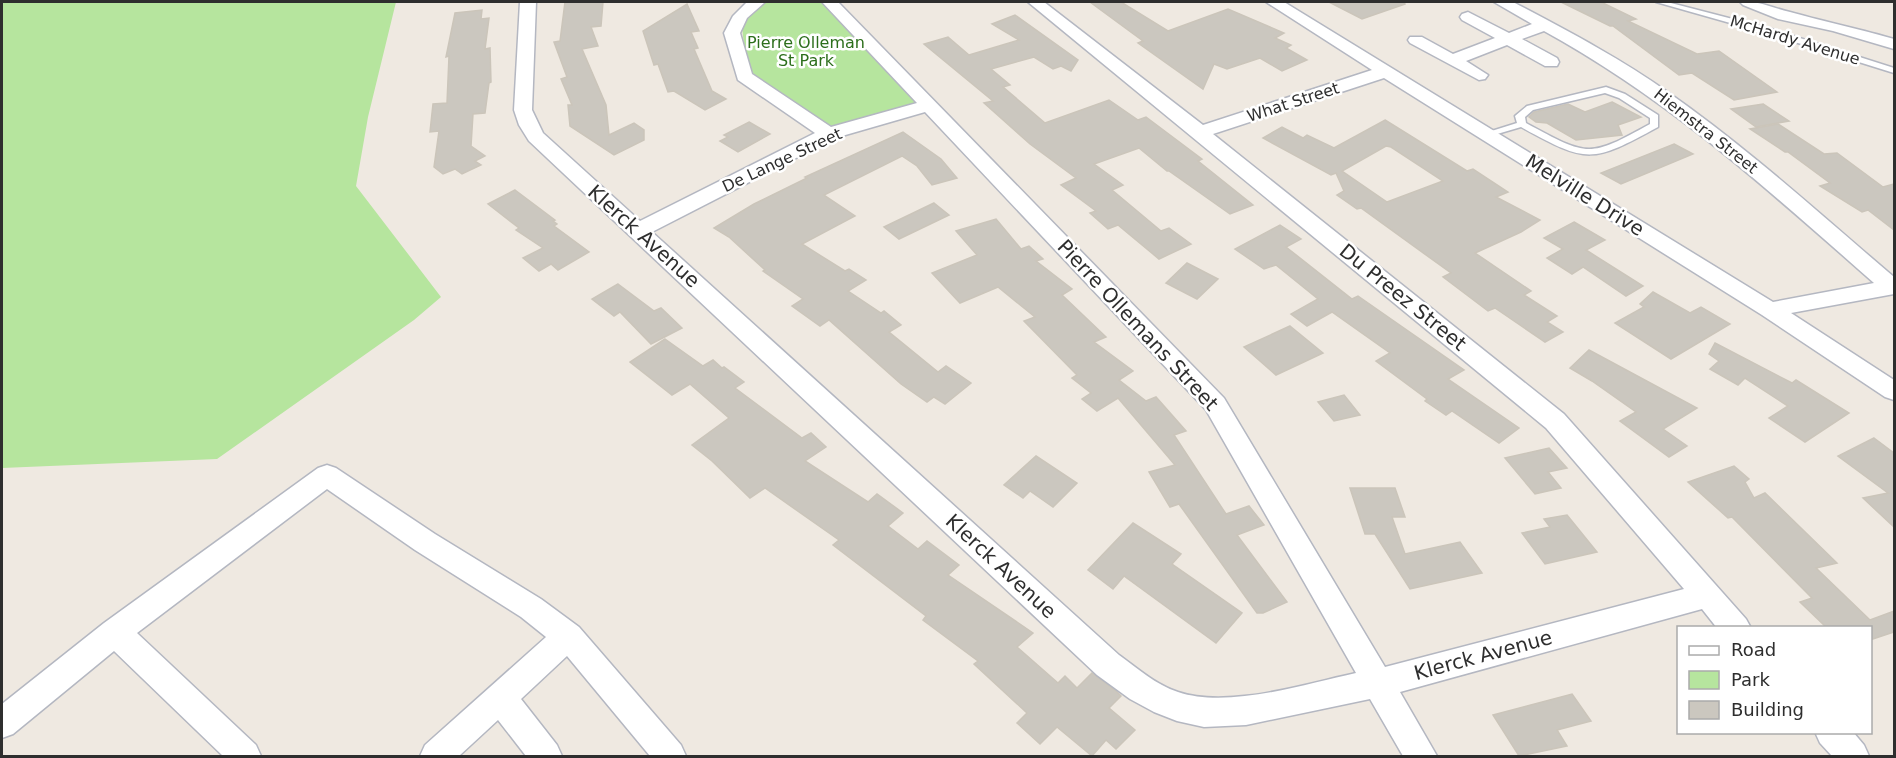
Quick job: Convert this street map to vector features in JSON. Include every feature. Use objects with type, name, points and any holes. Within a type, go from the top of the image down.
[{"type":"street","name":"Klerck Avenue","points":[[528,2],[523,110],[528,125],[536,137],[1107,665],[1144,692],[1171,705],[1204,712],[1236,711],[1380,683],[1707,595]]},
{"type":"street","points":[[758,2],[748,8],[733,27],[732,33],[744,76],[828,134]]},
{"type":"street","name":"Pierre Ollemans Street","points":[[830,2],[1215,404],[1421,756]]},
{"type":"street","name":"Du Preez Street","points":[[1035,2],[1200,132],[1554,421],[1570,436],[1735,626]]},
{"type":"street","name":"Melville Drive","points":[[1274,2],[1770,310],[1894,391]]},
{"type":"street","name":"Hiemstra Street","points":[[1502,2],[1644,84],[1674,105],[1754,169],[1893,287]]},
{"type":"street","name":"McHardy Avenue","points":[[1748,2],[1784,16],[1836,27],[1894,44]]},
{"type":"street","points":[[1468,17],[1551,62]]},
{"type":"street","points":[[1452,60],[1545,25]]},
{"type":"street","points":[[1416,40],[1479,75]]},
{"type":"street","name":"What Street","points":[[1200,132],[1387,71]]},
{"type":"street","name":"De Lange Street","points":[[639,230],[828,134],[930,105]]},
{"type":"street","points":[[1770,310],[1893,287]]},
{"type":"street","points":[[2,723],[115,632],[327,475],[425,542],[531,608],[568,636],[670,756]]},
{"type":"street","points":[[115,632],[245,756]]},
{"type":"street","points":[[436,756],[568,636]]},
{"type":"street","points":[[500,697],[546,756]]},
{"type":"street","points":[[1833,734],[1853,756]]},
{"type":"lane","name":"McHardy Avenue","points":[[1660,2],[1772,32],[1894,71]]},
{"type":"lane","points":[[1487,134],[1522,124],[1567,147],[1600,153],[1655,125],[1656,121],[1655,117],[1622,96],[1606,90],[1530,108],[1520,116],[1522,124]]},
{"type":"green space","points":[[2,2],[396,2],[368,117],[356,186],[441,297],[414,320],[217,459],[2,468]]},
{"type":"green space","name":"Pierre Olleman St Park","points":[[829,2],[927,103],[829,129],[747,72],[742,27],[758,4]]},
{"type":"building","points":[[565,2],[603,2],[601,26],[591,27],[598,46],[582,49],[606,105],[609,135],[634,123],[644,130],[644,140],[614,155],[570,126],[568,105],[572,105],[561,79],[567,77],[554,42],[560,41]]},
{"type":"building","points":[[1090,2],[1121,2],[1168,31],[1228,9],[1284,33],[1275,38],[1291,45],[1286,48],[1307,60],[1282,71],[1260,58],[1227,69],[1214,64],[1203,89],[1138,43],[1143,41]]},
{"type":"building","points":[[1329,2],[1404,2],[1405,4],[1362,19]]},
{"type":"building","points":[[1561,2],[1601,2],[1636,19],[1628,21],[1697,54],[1719,51],[1777,92],[1734,100],[1692,73],[1679,75],[1613,26]]},
{"type":"building","points":[[687,4],[699,31],[691,32],[698,48],[694,49],[712,91],[726,99],[705,110],[674,91],[668,92],[658,64],[654,65],[643,31]]},
{"type":"building","points":[[482,10],[481,19],[489,18],[485,49],[490,48],[491,82],[485,113],[473,114],[471,146],[485,156],[475,161],[481,165],[462,174],[455,169],[443,174],[434,167],[439,131],[430,132],[433,104],[447,103],[449,56],[446,57],[455,13]]},
{"type":"building","points":[[1015,15],[1078,60],[1071,71],[1061,66],[1053,69],[1034,57],[991,69],[1010,85],[1003,87],[1045,123],[1109,100],[1138,120],[1146,117],[1202,159],[1198,161],[1253,205],[1230,214],[1167,171],[1139,148],[1094,164],[1123,185],[1112,190],[1161,231],[1169,228],[1191,244],[1159,259],[1118,225],[1108,229],[1090,213],[1096,211],[1061,185],[1076,178],[1030,144],[984,103],[993,101],[924,44],[948,37],[969,55],[1019,40],[992,24]]},
{"type":"building","points":[[1612,102],[1641,117],[1618,125],[1622,135],[1576,140],[1547,123],[1536,122],[1529,117],[1534,112],[1568,104],[1585,112]]},
{"type":"building","points":[[1763,104],[1789,121],[1756,127],[1731,109]]},
{"type":"building","points":[[1385,120],[1467,171],[1473,169],[1508,192],[1496,197],[1540,220],[1521,232],[1475,253],[1531,291],[1524,295],[1557,316],[1547,322],[1563,332],[1545,342],[1495,308],[1488,311],[1443,277],[1451,273],[1361,208],[1357,209],[1337,195],[1344,191],[1336,173],[1331,175],[1263,138],[1282,127],[1303,138],[1307,135],[1334,148]],"holes":[[[1386,146],[1443,181],[1387,202],[1342,171]]]},
{"type":"building","points":[[749,122],[770,134],[738,152],[720,141],[728,137],[724,135]]},
{"type":"building","points":[[1778,124],[1824,154],[1837,153],[1883,187],[1894,184],[1894,230],[1868,210],[1862,212],[1820,186],[1830,183],[1788,152],[1750,129]]},
{"type":"building","points":[[903,132],[941,159],[957,178],[932,185],[917,166],[902,156],[824,195],[855,216],[802,244],[845,271],[849,269],[866,280],[848,291],[881,313],[884,311],[901,325],[889,332],[938,372],[946,366],[971,383],[945,404],[934,397],[927,402],[901,384],[829,320],[820,326],[792,306],[803,299],[763,271],[765,270],[729,237],[714,228],[754,204],[807,178],[805,177]]},
{"type":"building","points":[[1674,144],[1693,154],[1621,184],[1601,173]]},
{"type":"building","points":[[515,190],[555,220],[553,221],[557,224],[554,226],[589,252],[558,270],[551,264],[539,271],[523,258],[543,248],[516,230],[519,228],[488,204]]},
{"type":"building","points":[[934,203],[949,215],[899,239],[884,227]]},
{"type":"building","points":[[996,219],[1021,249],[1029,246],[1043,259],[1036,261],[1072,289],[1062,295],[1106,337],[1094,342],[1133,371],[1119,380],[1146,401],[1156,397],[1186,431],[1174,435],[1226,514],[1249,506],[1264,525],[1237,535],[1287,602],[1263,613],[1257,613],[1179,504],[1170,507],[1149,472],[1175,465],[1118,398],[1097,411],[1082,399],[1091,393],[1072,378],[1077,375],[1024,321],[1035,317],[998,287],[960,303],[932,273],[977,255],[956,231]]},
{"type":"building","points":[[1574,222],[1605,240],[1586,250],[1643,286],[1626,296],[1583,267],[1572,274],[1547,258],[1563,249],[1544,238]]},
{"type":"building","points":[[1280,225],[1301,239],[1286,247],[1352,299],[1358,296],[1464,370],[1448,379],[1519,428],[1499,443],[1452,411],[1446,415],[1425,401],[1427,399],[1376,361],[1390,353],[1332,312],[1307,326],[1291,314],[1318,299],[1276,265],[1264,269],[1235,249]]},
{"type":"building","points":[[1187,263],[1218,279],[1197,299],[1166,283]]},
{"type":"building","points":[[618,284],[654,311],[661,308],[682,328],[651,344],[620,312],[614,316],[592,299]]},
{"type":"building","points":[[1653,292],[1690,313],[1701,307],[1730,324],[1671,359],[1615,323],[1644,307],[1640,304]]},
{"type":"building","points":[[1290,326],[1323,353],[1276,375],[1244,347]]},
{"type":"building","points":[[665,339],[703,366],[713,360],[722,368],[724,367],[744,382],[735,388],[802,438],[811,433],[826,447],[805,461],[868,502],[877,494],[903,513],[888,526],[918,549],[927,541],[959,565],[948,575],[1033,633],[1017,647],[1058,683],[1065,676],[1077,688],[1092,673],[1121,696],[1109,708],[1135,730],[1116,749],[1106,740],[1092,756],[1057,727],[1040,744],[1017,723],[1027,713],[974,664],[978,661],[923,620],[926,616],[833,545],[839,540],[765,488],[750,498],[692,445],[729,418],[690,384],[672,395],[630,362]]},
{"type":"building","points":[[1715,343],[1792,383],[1796,380],[1849,413],[1805,442],[1769,418],[1788,406],[1745,378],[1738,385],[1710,369],[1719,361],[1709,354]]},
{"type":"building","points":[[1589,350],[1697,408],[1663,429],[1687,446],[1669,457],[1620,421],[1636,412],[1570,368]]},
{"type":"building","points":[[1344,395],[1360,415],[1334,421],[1318,402]]},
{"type":"building","points":[[1874,438],[1894,453],[1894,527],[1863,498],[1888,493],[1838,456]]},
{"type":"building","points":[[1549,448],[1567,468],[1548,472],[1561,488],[1535,494],[1505,458]]},
{"type":"building","points":[[1036,456],[1077,483],[1053,507],[1030,491],[1023,498],[1004,485]]},
{"type":"building","points":[[1734,466],[1749,479],[1745,482],[1754,498],[1765,493],[1837,563],[1816,568],[1870,620],[1894,611],[1894,632],[1872,639],[1872,626],[1825,626],[1800,602],[1812,598],[1732,517],[1728,518],[1688,482]]},
{"type":"building","points":[[1350,488],[1395,488],[1405,517],[1392,517],[1405,554],[1460,542],[1482,573],[1410,589],[1375,534],[1365,534]]},
{"type":"building","points":[[1567,515],[1597,552],[1545,564],[1522,533],[1550,527],[1544,519]]},
{"type":"building","points":[[1133,523],[1181,554],[1172,564],[1242,613],[1216,643],[1124,576],[1113,589],[1088,570]]},
{"type":"building","points":[[1572,694],[1591,721],[1557,730],[1567,746],[1519,756],[1493,715]]}]
